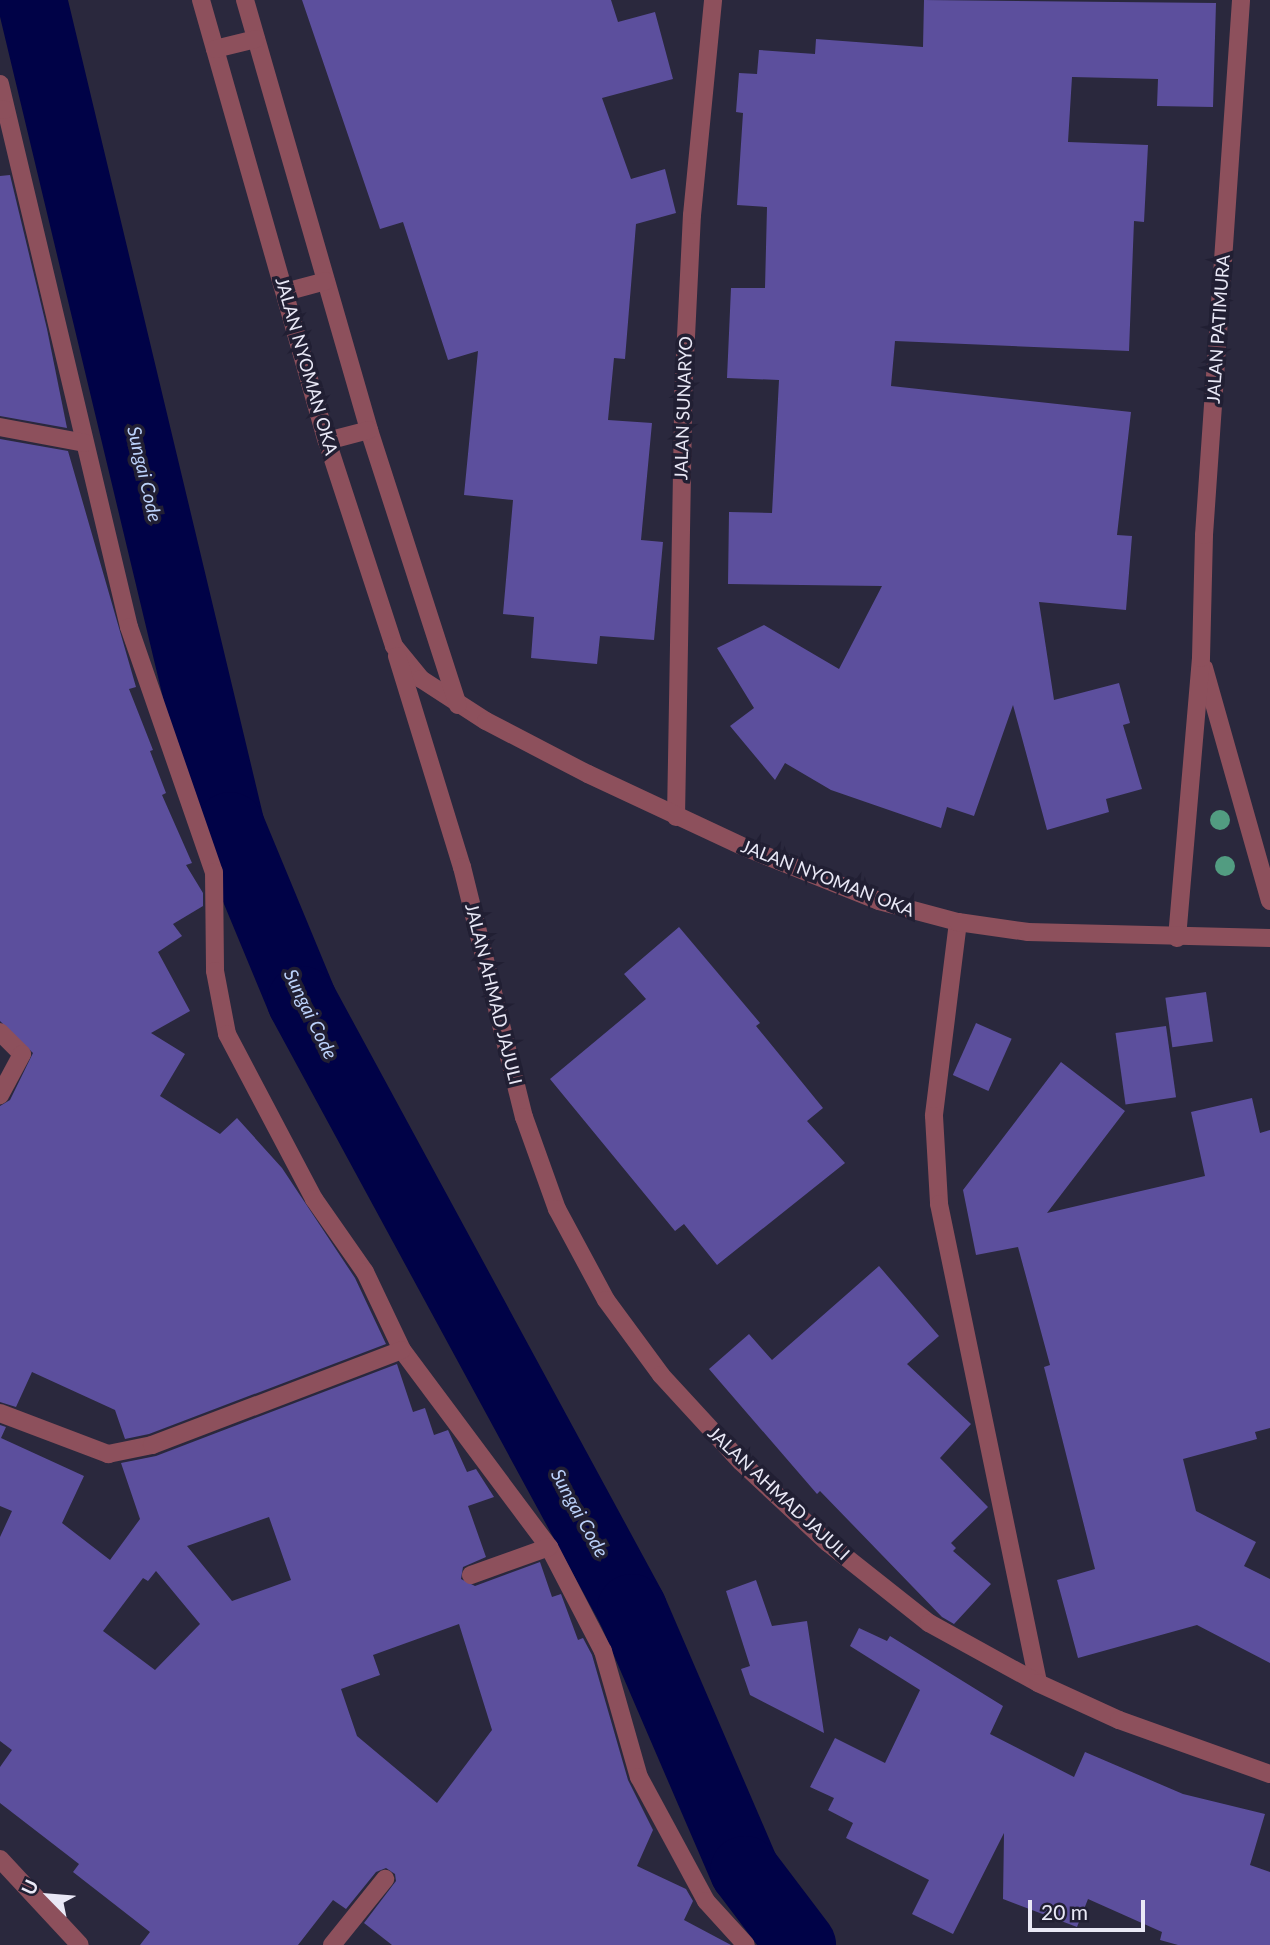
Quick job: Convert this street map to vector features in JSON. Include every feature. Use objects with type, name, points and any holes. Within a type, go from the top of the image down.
[{"type":"street","name":"JALAN NYOMAN OKA","points":[[201,0],[327,441],[394,646],[421,678],[458,705],[676,817],[879,901],[958,922],[1028,932],[1177,938],[1270,938]]},
{"type":"street","points":[[245,0],[369,430],[458,705]]},
{"type":"street","name":"JALAN SUNARYO","points":[[676,817],[683,398],[692,215],[713,0]]},
{"type":"street","name":"JALAN PATIMURA","points":[[1177,938],[1201,658],[1204,535],[1241,0]]},
{"type":"street","points":[[215,49],[256,39]]},
{"type":"street","points":[[0,84],[2,109],[129,626],[214,872],[215,971],[227,1034],[314,1199],[365,1272],[402,1350],[550,1547],[603,1651],[639,1777],[706,1901],[746,1945]]},
{"type":"street","points":[[285,292],[326,281]]},
{"type":"street","points":[[0,427],[85,443]]},
{"type":"street","points":[[327,441],[369,430]]},
{"type":"street","name":"JALAN AHMAD JAJULI","points":[[394,646],[462,867],[524,1117],[557,1209],[606,1300],[661,1375],[741,1462],[828,1542],[929,1623],[1038,1683],[1119,1720],[1270,1774]]},
{"type":"street","name":"JALAN PATIMURA","points":[[1201,658],[1270,901]]},
{"type":"street","points":[[958,922],[934,1116],[939,1204],[1038,1683]]},
{"type":"street","points":[[0,1032],[22,1054],[0,1095]]},
{"type":"street","points":[[0,1413],[108,1454],[152,1445],[402,1350]]},
{"type":"street","points":[[471,1575],[550,1547]]},
{"type":"street","points":[[0,1859],[80,1945]]},
{"type":"street","points":[[332,1945],[384,1879]]},
{"type":"building","points":[[302,0],[611,0],[618,22],[655,12],[673,79],[602,98],[631,179],[665,169],[676,213],[636,224],[625,359],[614,358],[608,420],[652,423],[641,540],[663,542],[654,640],[600,636],[597,664],[531,658],[534,617],[503,614],[513,500],[464,495],[478,351],[448,360],[403,222],[380,229]]},
{"type":"building","points":[[924,0],[1216,3],[1213,107],[1157,106],[1158,79],[1072,77],[1068,142],[1148,145],[1144,222],[1134,221],[1129,351],[895,341],[891,386],[1131,412],[1117,535],[1132,536],[1126,610],[1039,602],[1054,700],[1119,683],[1130,723],[1123,725],[1142,789],[1106,799],[1109,812],[1047,830],[1013,705],[974,816],[947,807],[941,828],[831,790],[785,763],[775,780],[730,726],[754,708],[717,648],[764,625],[839,669],[882,586],[728,584],[729,512],[772,513],[779,380],[727,378],[731,288],[765,288],[767,207],[737,205],[743,113],[736,112],[739,73],[757,74],[759,50],[815,54],[816,39],[923,47]]},
{"type":"building","points":[[10,175],[47,329],[67,428],[0,416],[0,176]]},
{"type":"building","points":[[0,439],[68,451],[136,687],[129,689],[153,750],[150,751],[166,793],[162,795],[192,863],[186,865],[203,893],[203,906],[173,924],[182,936],[158,952],[190,1011],[151,1033],[185,1054],[160,1096],[220,1134],[237,1118],[282,1168],[355,1278],[386,1344],[149,1434],[125,1439],[115,1410],[32,1372],[16,1407],[0,1402],[0,1106],[10,1100],[33,1053],[0,1021]]},
{"type":"building","points":[[679,927],[760,1023],[756,1026],[823,1108],[807,1121],[845,1163],[717,1265],[684,1224],[675,1231],[550,1079],[646,999],[624,974]]},
{"type":"building","points":[[1206,992],[1213,1042],[1172,1047],[1165,998]]},
{"type":"building","points":[[976,1023],[1012,1039],[988,1091],[953,1075]]},
{"type":"building","points":[[1166,1026],[1176,1097],[1126,1104],[1115,1033]]},
{"type":"building","points":[[1061,1062],[1125,1111],[1047,1213],[1205,1176],[1191,1112],[1252,1098],[1260,1133],[1270,1130],[1270,1428],[1255,1432],[1257,1439],[1183,1459],[1196,1511],[1256,1542],[1244,1566],[1270,1579],[1270,1663],[1197,1625],[1078,1658],[1057,1580],[1095,1569],[1044,1367],[1050,1365],[1018,1247],[976,1255],[963,1190]]},
{"type":"building","points":[[879,1266],[939,1336],[907,1364],[971,1424],[940,1458],[988,1507],[951,1543],[956,1548],[953,1551],[991,1584],[954,1624],[942,1617],[820,1491],[817,1494],[709,1369],[749,1334],[772,1360]]},
{"type":"building","points":[[397,1364],[413,1412],[425,1408],[434,1435],[448,1430],[467,1472],[476,1469],[494,1497],[468,1506],[486,1557],[463,1567],[461,1579],[475,1586],[540,1562],[552,1597],[561,1594],[578,1640],[583,1638],[592,1655],[628,1780],[653,1830],[637,1866],[686,1889],[693,1901],[684,1920],[731,1945],[392,1945],[364,1923],[396,1881],[395,1874],[386,1868],[376,1872],[346,1909],[333,1900],[298,1945],[140,1945],[150,1932],[73,1872],[79,1864],[0,1803],[0,1767],[12,1750],[0,1741],[0,1537],[12,1511],[0,1506],[0,1425],[6,1427],[1,1438],[84,1476],[62,1523],[110,1560],[140,1519],[121,1463],[156,1456]],"holes":[[[269,1517],[291,1580],[232,1601],[187,1546]],[[156,1571],[200,1624],[155,1670],[103,1631],[143,1578],[148,1581]],[[459,1624],[492,1730],[437,1803],[357,1736],[341,1689],[380,1675],[373,1655]]]},
{"type":"building","points":[[756,1580],[772,1626],[807,1621],[824,1733],[750,1695],[741,1669],[750,1666],[726,1591]]},
{"type":"building","points":[[859,1628],[887,1641],[890,1636],[1003,1706],[990,1734],[1074,1777],[1085,1752],[1183,1794],[1265,1814],[1250,1865],[1270,1872],[1270,1945],[1178,1945],[1160,1940],[1162,1932],[1088,1899],[1077,1927],[1003,1899],[1004,1833],[953,1934],[912,1914],[929,1880],[846,1838],[853,1823],[828,1810],[834,1798],[810,1787],[835,1738],[885,1763],[920,1690],[850,1646]]},
{"type":"waterway","name":"Sungai Code","points":[[32,0],[230,827],[302,1001],[632,1609],[745,1871],[801,1945]]}]
